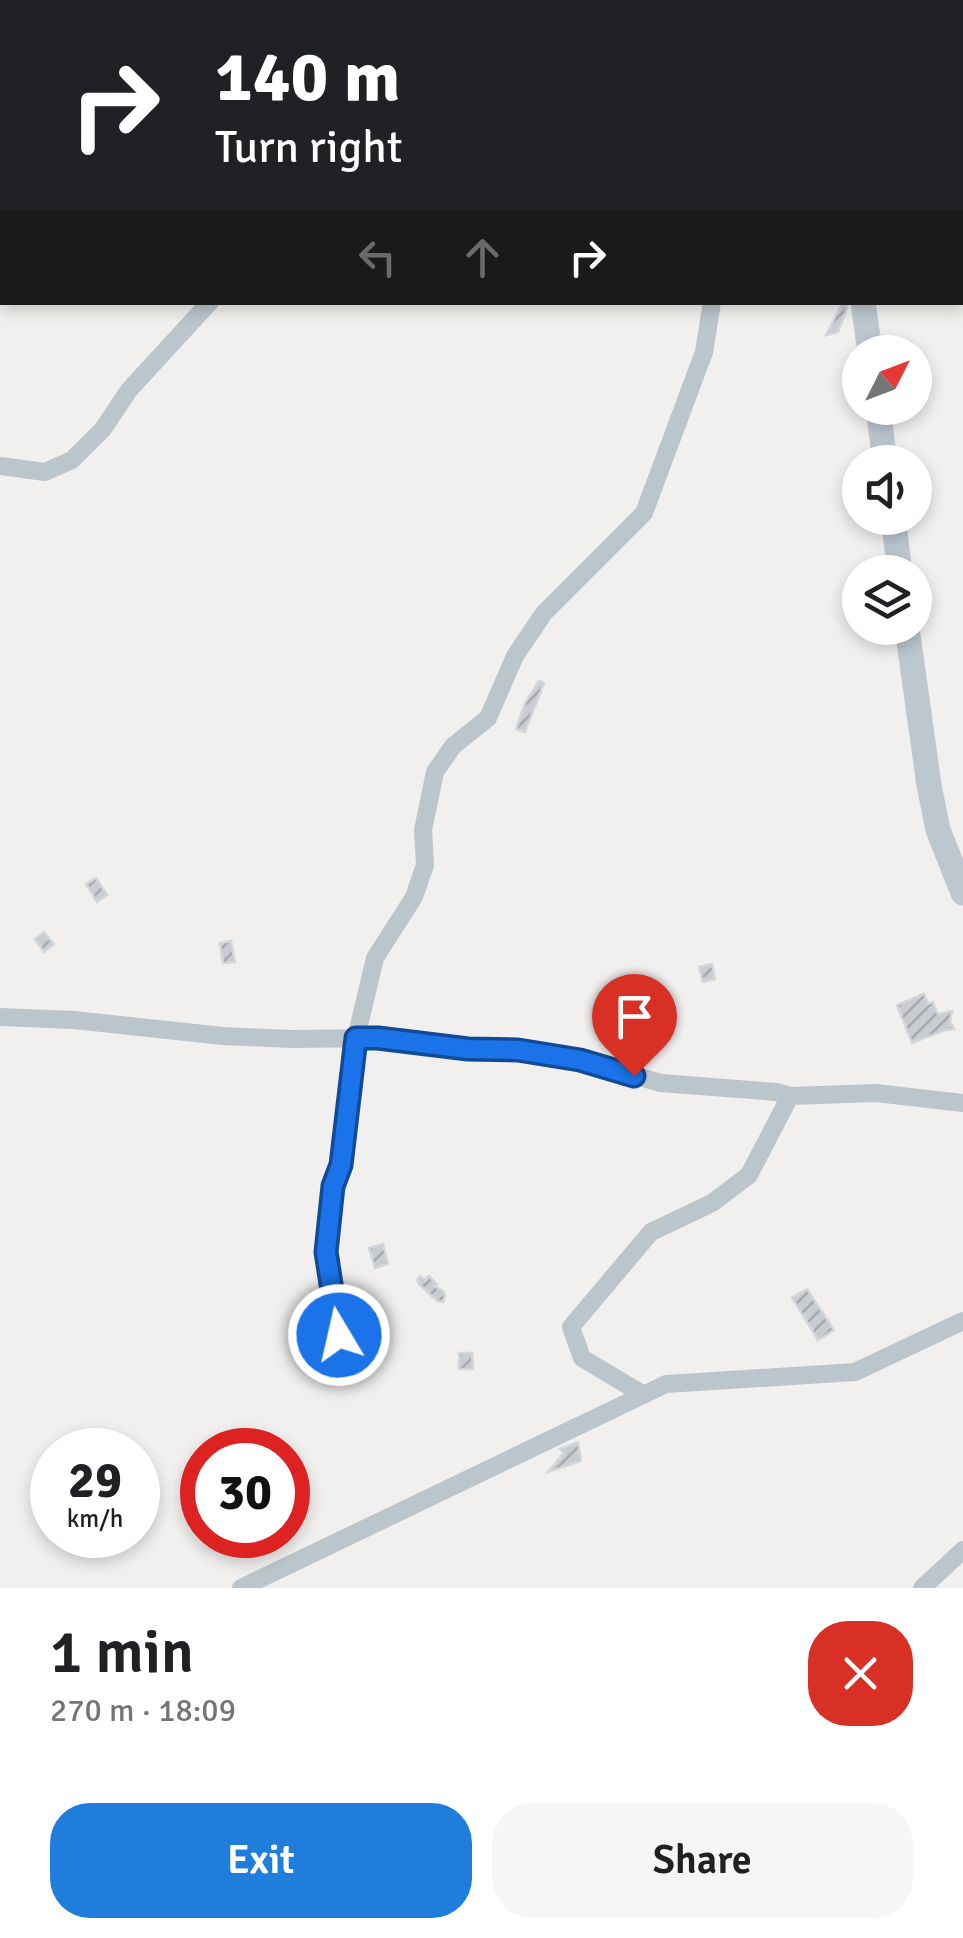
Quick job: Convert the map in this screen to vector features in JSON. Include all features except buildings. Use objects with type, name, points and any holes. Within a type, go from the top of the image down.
[{"type":"main road","points":[[864,305],[868,335]]},
{"type":"main road","points":[[910,645],[938,830],[963,892]]},
{"type":"street","points":[[0,466],[45,472],[72,460],[104,429],[130,390],[207,305]]},
{"type":"street","points":[[335,1376],[339,1335],[326,1252],[356,1038],[375,958],[414,897],[426,864],[423,830],[436,772],[453,746],[488,718],[515,656],[544,613],[644,513],[704,352],[712,305]]},
{"type":"street","points":[[0,1016],[223,1036],[378,1038],[468,1049],[518,1050],[580,1060],[661,1083],[790,1096],[876,1093],[963,1103]]},
{"type":"street","points":[[644,1395],[582,1358],[571,1328],[651,1232],[712,1203],[749,1175],[790,1096]]},
{"type":"street","points":[[241,1588],[666,1384],[856,1372],[963,1321]]},
{"type":"street","points":[[922,1588],[963,1550]]},
{"type":"route","points":[[339,1335],[326,1252],[356,1038],[518,1050],[580,1060],[634,1076]]}]
